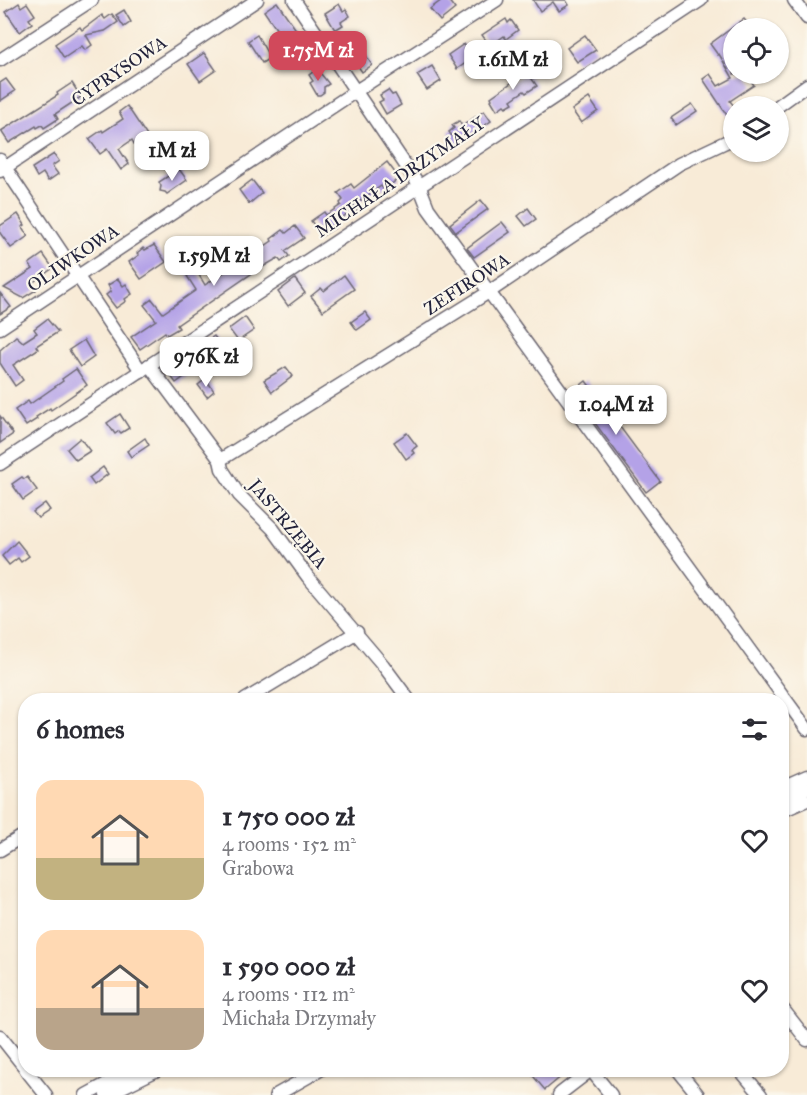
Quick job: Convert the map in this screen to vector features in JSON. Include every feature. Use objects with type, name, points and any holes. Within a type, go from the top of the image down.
[{"type":"street","points":[[0,60],[92,0]]},
{"type":"street","name":"CYPRYSOWA","points":[[2,166],[257,0]]},
{"type":"street","points":[[294,0],[419,185],[428,208],[781,693]]},
{"type":"street","name":"OLIWKOWA","points":[[0,328],[497,0]]},
{"type":"street","name":"MICHAŁA DRZYMAŁY","points":[[0,464],[701,0]]},
{"type":"street","points":[[794,0],[807,18]]},
{"type":"street","points":[[789,98],[807,85]]},
{"type":"street","name":"ZEFIROWA","points":[[220,460],[489,292],[679,164],[723,143]]},
{"type":"street","name":"JASTRZĘBIA","points":[[2,166],[145,368],[220,460],[222,469],[239,495],[273,529],[308,577],[357,632],[404,693]]},
{"type":"street","points":[[257,693],[357,632]]},
{"type":"street","points":[[789,704],[807,729]]},
{"type":"street","points":[[789,785],[807,777]]},
{"type":"street","points":[[789,796],[807,788]]},
{"type":"street","points":[[789,808],[807,800]]},
{"type":"street","points":[[0,850],[18,839]]},
{"type":"street","points":[[789,1017],[807,1040]]},
{"type":"street","points":[[0,1036],[18,1059]]},
{"type":"street","points":[[32,1077],[46,1095]]},
{"type":"street","points":[[86,1095],[119,1077]]},
{"type":"street","points":[[105,1095],[142,1077]]},
{"type":"street","points":[[276,1095],[308,1077]]},
{"type":"street","points":[[561,1094],[582,1077]]},
{"type":"street","points":[[597,1077],[611,1095]]},
{"type":"street","points":[[684,1077],[698,1095]]},
{"type":"street","points":[[746,1077],[761,1095]]},
{"type":"building","points":[[442,0],[448,0],[455,9],[440,21],[430,9]]},
{"type":"building","points":[[533,0],[566,0],[569,5],[559,11],[553,2],[540,11]]},
{"type":"building","points":[[277,2],[308,47],[291,58],[280,42],[283,39],[264,11]]},
{"type":"building","points":[[19,3],[21,7],[27,3],[35,15],[29,19],[32,23],[20,32],[6,12]]},
{"type":"building","points":[[339,4],[350,16],[341,22],[343,25],[335,30],[325,13]]},
{"type":"building","points":[[124,10],[131,22],[124,27],[116,15]]},
{"type":"building","points":[[112,14],[118,22],[105,31],[86,35],[92,45],[85,50],[82,46],[64,58],[55,44],[80,27],[82,30],[102,15],[105,19]]},
{"type":"building","points":[[506,19],[508,23],[511,20],[518,30],[506,39],[504,36],[490,46],[482,35]]},
{"type":"building","points":[[723,34],[723,61],[719,54],[710,44]]},
{"type":"building","points":[[257,35],[270,58],[262,63],[248,41]]},
{"type":"building","points":[[585,35],[596,50],[577,62],[567,48]]},
{"type":"building","points":[[358,43],[372,65],[362,72],[347,50]]},
{"type":"building","points":[[464,44],[473,58],[457,69],[448,55]]},
{"type":"building","points":[[204,53],[216,70],[200,81],[188,64]]},
{"type":"building","points":[[432,66],[441,81],[427,90],[417,75]]},
{"type":"building","points":[[317,69],[329,84],[324,87],[324,92],[320,95],[317,95],[310,83],[313,81],[309,75]]},
{"type":"building","points":[[527,72],[537,86],[526,93],[524,91],[511,100],[513,103],[497,110],[491,97]]},
{"type":"building","points":[[710,74],[718,86],[723,83],[754,85],[738,96],[723,96],[723,109],[703,79]]},
{"type":"building","points":[[6,79],[15,91],[0,101],[0,83]]},
{"type":"building","points":[[72,83],[81,97],[55,114],[58,119],[44,128],[42,125],[37,128],[36,126],[9,143],[1,131],[58,95],[57,93]]},
{"type":"building","points":[[388,90],[392,95],[395,94],[401,105],[386,114],[379,102],[383,100],[380,95]]},
{"type":"building","points":[[589,98],[598,111],[581,123],[572,110]]},
{"type":"building","points":[[692,104],[697,111],[676,125],[671,118]]},
{"type":"building","points":[[127,106],[147,136],[134,144],[132,140],[119,149],[129,164],[121,170],[107,149],[100,154],[89,139],[123,119],[119,112]]},
{"type":"building","points":[[484,111],[491,121],[457,144],[449,132],[454,128],[452,125],[459,121],[462,126]]},
{"type":"building","points":[[54,154],[59,161],[52,166],[58,174],[48,181],[43,173],[37,177],[32,168]]},
{"type":"building","points":[[387,162],[399,178],[384,190],[381,186],[353,206],[357,211],[349,216],[347,214],[332,225],[334,228],[322,236],[311,221],[324,212],[326,215],[341,205],[343,200],[338,193],[351,184],[354,188]]},
{"type":"building","points":[[179,169],[187,180],[167,194],[160,191],[159,182]]},
{"type":"building","points":[[252,180],[262,193],[249,204],[239,190]]},
{"type":"building","points":[[481,200],[488,209],[456,232],[450,224]]},
{"type":"building","points":[[528,208],[536,219],[526,226],[518,216]]},
{"type":"building","points":[[18,214],[25,225],[22,227],[28,236],[11,248],[0,233],[0,226]]},
{"type":"building","points":[[502,222],[510,232],[474,257],[467,248]]},
{"type":"building","points":[[295,226],[304,238],[285,251],[289,256],[281,262],[278,258],[254,272],[177,325],[179,328],[167,335],[165,332],[140,349],[131,337],[156,320],[144,305],[152,299],[163,313],[196,290],[187,276],[196,270],[205,285],[227,270],[222,263],[232,256],[237,265],[272,241],[271,239],[283,230],[286,233]]},
{"type":"building","points":[[154,245],[166,262],[141,279],[129,262],[139,255],[137,253],[143,248],[145,250]]},
{"type":"building","points":[[43,254],[53,268],[32,283],[36,290],[23,298],[4,288],[33,269],[29,264]]},
{"type":"building","points":[[344,275],[354,289],[323,311],[311,296],[321,288],[324,291]]},
{"type":"building","points":[[118,279],[123,286],[126,284],[132,294],[116,308],[106,295],[111,291],[108,285]]},
{"type":"building","points":[[295,279],[305,293],[288,306],[278,292]]},
{"type":"building","points":[[0,293],[11,307],[0,314]]},
{"type":"building","points":[[365,312],[371,320],[357,330],[351,322]]},
{"type":"building","points":[[245,317],[254,330],[238,341],[229,329]]},
{"type":"building","points":[[47,319],[58,332],[36,346],[38,349],[13,365],[23,380],[15,386],[0,363],[0,350],[16,336],[23,342],[37,333],[34,329]]},
{"type":"building","points":[[214,336],[223,348],[218,352],[222,357],[208,367],[195,349]]},
{"type":"building","points":[[84,340],[94,357],[80,367],[69,350]]},
{"type":"building","points":[[175,358],[178,362],[183,359],[192,371],[176,383],[165,368]]},
{"type":"building","points":[[286,367],[293,376],[272,392],[264,380]]},
{"type":"building","points":[[76,369],[87,385],[51,410],[50,408],[36,417],[37,419],[26,426],[15,410],[28,401],[30,404],[33,402]]},
{"type":"building","points":[[206,379],[214,391],[207,397],[198,385]]},
{"type":"building","points":[[586,381],[660,481],[646,492],[572,392]]},
{"type":"building","points":[[120,414],[129,428],[115,434],[107,423]]},
{"type":"building","points":[[0,416],[13,434],[0,443]]},
{"type":"building","points":[[407,433],[417,446],[412,450],[414,453],[406,459],[394,442]]},
{"type":"building","points":[[80,438],[90,451],[76,460],[67,449]]},
{"type":"building","points":[[145,438],[149,445],[131,457],[127,451]]},
{"type":"building","points":[[103,467],[108,474],[94,485],[89,478]]},
{"type":"building","points":[[22,477],[24,479],[27,477],[37,490],[23,500],[12,484]]},
{"type":"building","points":[[45,503],[50,510],[38,518],[33,512]]},
{"type":"building","points":[[17,541],[29,556],[21,562],[18,558],[9,565],[2,556]]},
{"type":"building","points":[[534,1077],[561,1077],[545,1090]]}]
